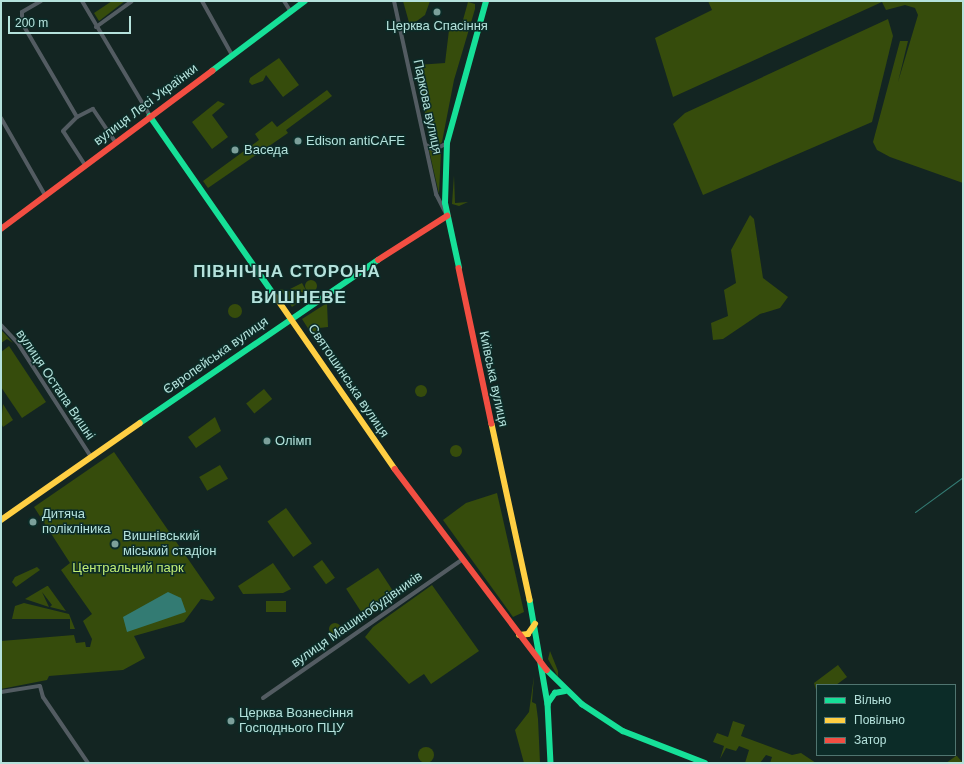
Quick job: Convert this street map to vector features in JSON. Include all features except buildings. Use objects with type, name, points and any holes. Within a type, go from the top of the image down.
[{"type":"street","points":[[41,1],[22,12],[22,23],[77,117]]},
{"type":"street","name":"Святошинська вулиця","points":[[82,1],[150,116],[292,317],[396,470],[543,665],[565,691],[623,731],[705,763]]},
{"type":"street","points":[[96,27],[132,1]]},
{"type":"street","points":[[202,1],[232,55]]},
{"type":"street","points":[[284,1],[290,12]]},
{"type":"street","name":"вулиця Лесі Українки","points":[[1,230],[115,142],[305,1]]},
{"type":"street","name":"Паркова вулиця","points":[[394,1],[436,194],[447,216]]},
{"type":"street","name":"Київська вулиця","points":[[486,1],[447,143],[447,216],[543,665],[548,704],[550,763]]},
{"type":"street","points":[[85,165],[63,130],[77,117],[93,109],[115,142]]},
{"type":"street","points":[[1,118],[45,195]]},
{"type":"street","points":[[426,145],[434,150],[447,143]]},
{"type":"street","name":"Європейська вулиця","points":[[1,520],[292,317],[447,216]]},
{"type":"street","name":"вулиця Остапа Вишні","points":[[1,325],[17,342],[91,457]]},
{"type":"street","name":"вулиця Машинобудівників","points":[[263,698],[463,559]]},
{"type":"street","points":[[520,635],[528,634],[535,624]]},
{"type":"street","points":[[1,692],[40,686],[43,697],[88,763]]},
{"type":"street","points":[[548,704],[555,693],[565,691]]},
{"type":"green space","points":[[112,1],[125,1],[99,21],[94,13]]},
{"type":"green space","points":[[403,1],[430,1],[425,15],[410,26]]},
{"type":"green space","points":[[708,1],[963,1],[963,183],[890,157],[877,150],[873,142],[900,41],[908,41],[898,82],[918,15],[915,8],[905,5],[886,10],[882,2],[673,97],[655,38],[712,10]]},
{"type":"green space","points":[[468,2],[475,4],[475,9],[454,80],[442,142],[436,148],[430,143],[417,65],[445,63],[449,30],[461,27]]},
{"type":"green space","points":[[888,19],[893,36],[872,122],[703,195],[673,124],[685,113]]},
{"type":"green space","points":[[279,58],[299,85],[283,97],[266,75],[263,81],[252,85],[249,82],[250,78]]},
{"type":"green space","points":[[327,90],[332,96],[286,130],[288,133],[208,188],[203,181],[259,140],[255,134],[272,121],[277,127]]},
{"type":"green space","points":[[218,101],[225,104],[212,115],[228,137],[212,149],[192,122]]},
{"type":"green space","points":[[429,150],[441,151],[439,194]]},
{"type":"green space","points":[[454,175],[455,203],[468,202],[459,206],[452,204]]},
{"type":"green space","points":[[750,215],[754,219],[763,278],[788,297],[780,308],[760,314],[723,339],[713,340],[711,323],[728,316],[724,290],[736,283],[731,250]]},
{"type":"green space","points":[[313,280],[316,281],[316,291],[309,292],[306,291],[305,284],[306,281]]},
{"type":"green space","points":[[302,283],[308,294],[290,289]]},
{"type":"green space","points":[[280,289],[308,296],[292,307]]},
{"type":"green space","points":[[327,303],[328,327],[319,328],[320,347],[302,319]]},
{"type":"green space","points":[[235,304],[240,306],[242,311],[240,316],[235,318],[230,316],[228,311],[230,306]]},
{"type":"green space","points":[[1,330],[13,343],[7,339],[1,343]]},
{"type":"green space","points":[[9,346],[46,402],[22,418],[1,387],[1,352]]},
{"type":"green space","points":[[419,385],[423,385],[427,391],[423,397],[419,397],[415,393],[415,389]]},
{"type":"green space","points":[[264,389],[272,399],[254,414],[246,403]]},
{"type":"green space","points":[[3,404],[13,420],[3,427],[1,423]]},
{"type":"green space","points":[[215,417],[221,431],[196,448],[188,437]]},
{"type":"green space","points":[[454,445],[458,445],[462,451],[458,457],[454,457],[450,453],[450,449]]},
{"type":"green space","name":"Центральний парк","points":[[114,452],[215,598],[212,601],[201,599],[184,622],[134,636],[145,658],[123,670],[49,676],[47,680],[1,689],[1,641],[74,635],[76,643],[85,642],[86,647],[90,647],[92,639],[83,621],[92,614],[61,570],[70,563],[34,507]]},
{"type":"green space","points":[[220,465],[228,479],[207,491],[199,477]]},
{"type":"green space","points":[[497,493],[524,612],[513,617],[443,520],[466,503]]},
{"type":"green space","points":[[286,508],[312,544],[293,557],[267,522]]},
{"type":"green space","points":[[322,560],[335,578],[326,584],[313,566]]},
{"type":"green space","points":[[273,563],[291,589],[283,593],[243,594],[238,586]]},
{"type":"green space","points":[[37,567],[40,570],[16,587],[12,582],[15,577]]},
{"type":"green space","points":[[378,568],[397,597],[365,618],[346,589]]},
{"type":"green space","points":[[432,585],[479,651],[431,684],[424,674],[409,684],[365,637],[373,627]]},
{"type":"green space","points":[[47,586],[66,611],[50,607],[52,605],[42,592],[49,607],[25,599]]},
{"type":"green space","points":[[266,601],[286,601],[286,612],[266,612]]},
{"type":"green space","points":[[24,603],[69,614],[75,629],[70,629],[70,619],[12,619],[15,606]]},
{"type":"green space","points":[[333,623],[337,623],[341,629],[337,635],[333,635],[329,631],[329,627]]},
{"type":"green space","points":[[550,651],[558,671],[558,677],[548,659]]},
{"type":"green space","points":[[838,665],[847,677],[837,684],[816,684],[816,690],[814,683]]},
{"type":"green space","points":[[534,676],[532,702],[536,704],[538,719],[540,763],[524,763],[515,730],[529,712]]},
{"type":"green space","points":[[733,721],[745,725],[741,736],[792,755],[801,753],[816,763],[770,763],[772,757],[766,755],[760,763],[745,763],[749,750],[739,746],[736,751],[726,748],[720,759],[724,746],[713,742],[717,733],[728,737]]},
{"type":"green space","points":[[423,747],[429,747],[434,752],[432,761],[429,763],[423,763],[418,758],[418,752]]},
{"type":"green space","points":[[956,756],[963,763],[946,763]]},
{"type":"water","points":[[168,592],[181,598],[186,612],[127,632],[123,617]]},
{"type":"waterway","points":[[915,512],[963,477]]},
{"type":"traffic: fast","points":[[212,71],[305,1]]},
{"type":"traffic: fast","points":[[459,268],[445,203],[447,143],[486,1]]},
{"type":"traffic: fast","points":[[150,116],[276,297]]},
{"type":"traffic: fast","points":[[140,423],[378,260]]},
{"type":"traffic: fast","points":[[530,600],[548,704],[551,763]]},
{"type":"traffic: fast","points":[[547,670],[582,704],[623,731],[705,763]]},
{"type":"traffic: fast","points":[[548,703],[555,693],[565,691]]},
{"type":"traffic: slow","points":[[276,297],[395,469]]},
{"type":"traffic: slow","points":[[1,520],[140,423]]},
{"type":"traffic: slow","points":[[492,424],[530,600]]},
{"type":"traffic: slow","points":[[519,635],[528,634],[535,624]]},
{"type":"traffic: jam","points":[[1,229],[212,71]]},
{"type":"traffic: jam","points":[[378,260],[447,216]]},
{"type":"traffic: jam","points":[[459,268],[492,424]]},
{"type":"traffic: jam","points":[[395,469],[547,670]]},
{"type":"place","name":"Церква Спасіння","points":[[437,12]]},
{"type":"place","name":"Edison antiCAFE","points":[[298,141]]},
{"type":"place","name":"Васеда","points":[[235,150]]},
{"type":"place","name":"Олімп","points":[[267,441]]},
{"type":"place","name":"Дитяча полікліника","points":[[33,522]]},
{"type":"place","name":"Вишнівський міський стадіон","points":[[115,544]]},
{"type":"place","name":"Церква Вознесіння Господнього ПЦУ","points":[[231,721]]},
{"type":"district","name":"ПІВНІЧНА СТОРОНА","points":[[287,272]]},
{"type":"district","name":"ВИШНЕВЕ","points":[[299,298]]}]
